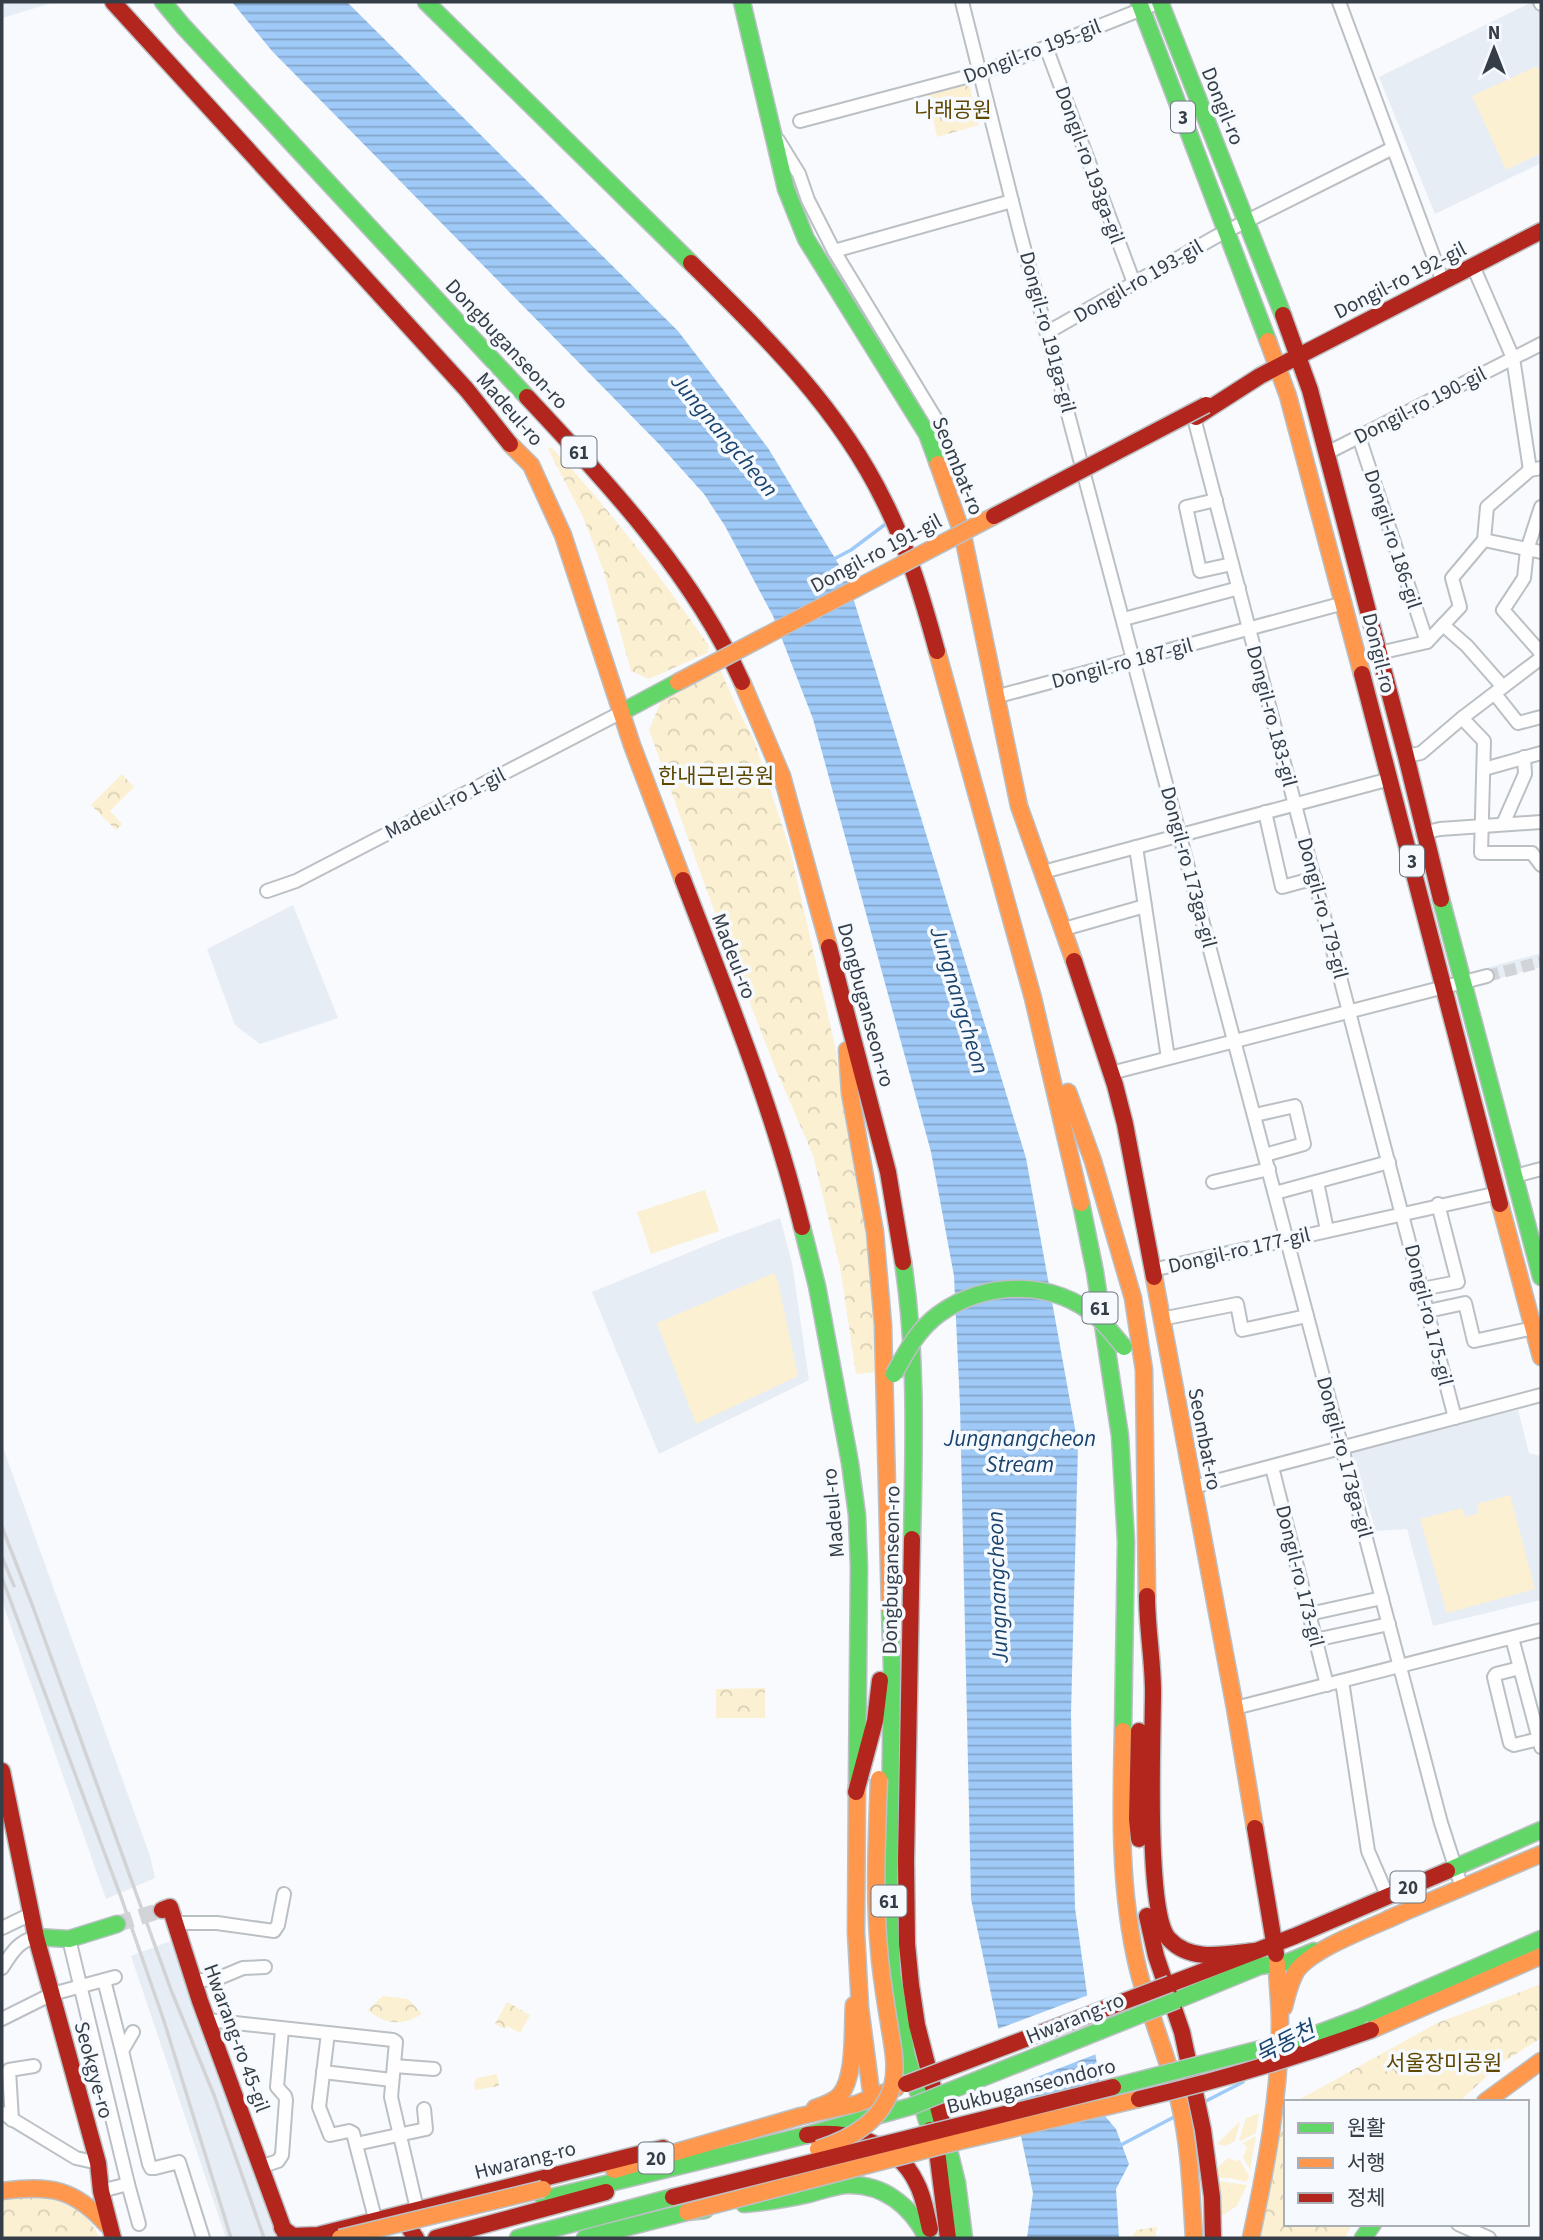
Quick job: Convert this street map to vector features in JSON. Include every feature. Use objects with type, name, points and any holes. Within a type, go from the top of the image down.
[{"type":"main road","name":"Madeul-ro","points":[[113,2],[467,390],[516,451],[531,465],[564,535],[676,865],[746,1046],[787,1166],[817,1286],[858,1515],[858,1975],[873,2118]]},
{"type":"main road","name":"Dongbuganseon-ro","points":[[163,2],[600,475],[643,526],[689,587],[735,666],[775,757],[804,850],[888,1172],[902,1251],[912,1336],[915,1395],[907,1934],[916,2022],[955,2166],[964,2238]]},
{"type":"main road","name":"61","points":[[426,2],[748,318],[786,359],[849,441],[884,500],[918,585],[1033,998],[1070,1151],[1089,1245],[1120,1436],[1126,1542],[1121,1822],[1125,1894],[1138,1969],[1179,2102],[1189,2157],[1194,2238]]},
{"type":"main road","name":"Dongil-ro","points":[[1160,2],[1300,356],[1541,1277]]},
{"type":"main road","name":"Seombat-ro","points":[[745,4],[747,30],[786,189],[806,239],[927,434],[961,531],[1020,806],[1064,929],[1125,1124],[1235,1708],[1277,1963],[1280,2019]]},
{"type":"main road","name":"Dongil-ro","points":[[1141,6],[1279,366],[1344,603],[1541,1357]]},
{"type":"main road","name":"Dongil-ro 192-gil","points":[[1279,366],[1541,230]]},
{"type":"main road","name":"Dongil-ro 191-gil","points":[[622,712],[1279,366]]},
{"type":"main road","name":"Dongil-ro 191-gil","points":[[1084,468],[1200,399],[1240,387]]},
{"type":"main road","name":"Dongil-ro 191-gil","points":[[961,531],[1084,468],[1194,418],[1240,387]]},
{"type":"main road","points":[[842,996],[850,1093],[878,1253],[887,1421],[888,1557],[881,1664],[875,1721],[856,1791]]},
{"type":"main road","points":[[1033,998],[1093,1161],[1133,1298],[1144,1370],[1147,1621],[1137,1819],[1144,1901],[1156,1956],[1182,2032],[1207,2156],[1213,2238]]},
{"type":"main road","points":[[887,1421],[894,1374],[909,1344],[934,1316],[964,1298],[1003,1288],[1037,1289],[1070,1299],[1100,1319],[1124,1347],[1139,1382],[1145,1416]]},
{"type":"main road","name":"61","points":[[888,1557],[892,1668],[889,1874],[892,1972],[907,2056],[937,2151],[948,2238]]},
{"type":"main road","points":[[1147,1621],[1153,1688],[1152,1842],[1162,1928],[1176,1946],[1190,1954],[1215,1955],[1255,1951]]},
{"type":"main road","points":[[673,2197],[770,2161],[841,2141],[870,2122],[887,2099],[893,2082],[895,2059],[878,1940],[877,1834],[883,1731],[881,1664]]},
{"type":"main road","name":"Seokgye-ro","points":[[2,1771],[36,1937],[97,2163],[112,2234]]},
{"type":"main road","name":"Hwarang-ro","points":[[386,2238],[543,2194],[768,2125],[872,2099],[1274,1944],[1541,1830]]},
{"type":"main road","name":"Hwarang-ro","points":[[340,2238],[695,2163],[912,2106],[1260,1966],[1291,1960],[1541,1854]]},
{"type":"main road","name":"Hwarang-ro 45-gil","points":[[166,1905],[175,1923],[285,2233]]},
{"type":"main road","points":[[1252,2232],[1272,2135],[1280,2019],[1292,1979],[1300,1967],[1315,1956],[1400,1914]]},
{"type":"main road","points":[[36,1937],[69,1939],[117,1924]]},
{"type":"main road","name":"Bukbuganseondoro","points":[[518,2238],[1311,2036],[1541,1939]]},
{"type":"main road","name":"Bukbuganseondoro","points":[[585,2238],[960,2141],[1188,2088],[1314,2051],[1371,2030],[1541,1956]]},
{"type":"main road","points":[[801,2116],[835,2099],[846,2084],[850,2070],[851,2030],[858,1975]]},
{"type":"main road","points":[[1487,2100],[1541,2061]]},
{"type":"main road","points":[[873,2118],[882,2144],[906,2165],[915,2179],[929,2238]]},
{"type":"main road","name":"Hwarang-ro","points":[[285,2233],[304,2237],[376,2222],[417,2209],[662,2148],[768,2125]]},
{"type":"main road","points":[[807,2135],[842,2135],[868,2142],[893,2154]]},
{"type":"main road","name":"Hwarang-ro","points":[[436,2238],[623,2188],[695,2163]]},
{"type":"main road","points":[[687,2212],[777,2200],[838,2186],[859,2185],[880,2190],[899,2200],[916,2218],[929,2238]]},
{"type":"main road","points":[[2,2191],[43,2187],[66,2190],[94,2209],[112,2234]]},
{"type":"main road","points":[[416,2238],[411,2233],[410,2224],[417,2209]]},
{"type":"main road","points":[[373,2238],[392,2216]]},
{"type":"street","name":"Dongil-ro 191ga-gil","points":[[962,2],[1084,468]]},
{"type":"street","name":"Dongil-ro 195-gil","points":[[800,121],[981,73],[1141,6],[1160,2]]},
{"type":"street","points":[[1339,2],[1443,282]]},
{"type":"street","name":"Dongil-ro 193ga-gil","points":[[1046,47],[1134,283]]},
{"type":"street","points":[[772,131],[799,174],[808,200],[834,251],[939,424],[927,434]]},
{"type":"street","name":"Dongil-ro 193-gil","points":[[1048,332],[1245,221],[1393,148]]},
{"type":"street","points":[[834,251],[1013,201]]},
{"type":"street","points":[[1473,266],[1513,358],[1536,469],[1488,507],[1484,540],[1541,552]]},
{"type":"street","name":"Dongil-ro 190-gil","points":[[1327,453],[1541,344]]},
{"type":"street","points":[[1194,418],[1249,628]]},
{"type":"street","name":"Dongil-ro 186-gil","points":[[1359,437],[1427,642],[1460,607],[1452,578],[1484,540]]},
{"type":"street","name":"Dongil-ro 173ga-gil","points":[[1084,468],[1400,1667]]},
{"type":"street","points":[[1216,499],[1186,507],[1200,571],[1232,564]]},
{"type":"street","points":[[1406,756],[1421,753],[1541,655],[1503,610],[1524,578],[1527,550],[1541,507]]},
{"type":"street","points":[[1124,619],[1239,588]]},
{"type":"street","name":"Dongil-ro 187-gil","points":[[995,697],[1344,603]]},
{"type":"street","points":[[1443,625],[1468,646],[1518,723],[1541,717]]},
{"type":"street","name":"Dongil-ro 183-gil","points":[[1249,628],[1295,804]]},
{"type":"street","points":[[1378,653],[1427,642]]},
{"type":"street","name":"Madeul-ro 1-gil","points":[[267,891],[296,881],[622,712]]},
{"type":"street","points":[[1462,718],[1484,741],[1481,853],[1532,853],[1541,865]]},
{"type":"street","points":[[1484,769],[1541,752]]},
{"type":"street","points":[[1503,824],[1525,774],[1524,758]]},
{"type":"street","name":"Dongil-ro 183-gil","points":[[1043,872],[1390,779]]},
{"type":"street","name":"Dongil-ro 179-gil","points":[[1295,804],[1350,1012]]},
{"type":"street","name":"Dongil-ro 183-gil","points":[[1265,813],[1282,887],[1315,878]]},
{"type":"street","points":[[1423,833],[1483,825],[1541,822]]},
{"type":"street","points":[[1136,847],[1168,1058]]},
{"type":"street","points":[[1064,929],[1145,906]]},
{"type":"street","points":[[1111,1073],[1487,976]]},
{"type":"street","points":[[1350,1012],[1402,1213]]},
{"type":"street","points":[[1255,1115],[1295,1106],[1304,1144],[1265,1155]]},
{"type":"street","points":[[1275,1193],[1389,1162]]},
{"type":"street","points":[[1213,1182],[1269,1169]]},
{"type":"street","points":[[1514,1176],[1541,1169]]},
{"type":"street","name":"Dongil-ro 177-gil","points":[[1317,1182],[1327,1230]]},
{"type":"street","name":"Dongil-ro 177-gil","points":[[1152,1269],[1497,1193]]},
{"type":"street","points":[[1422,1289],[1458,1282],[1438,1205]]},
{"type":"street","name":"Dongil-ro 175-gil","points":[[1402,1213],[1455,1418]]},
{"type":"street","points":[[1428,1311],[1465,1303],[1474,1341],[1534,1328]]},
{"type":"street","points":[[1161,1319],[1237,1304],[1242,1330],[1307,1316]]},
{"type":"street","points":[[1193,1487],[1541,1395]]},
{"type":"street","name":"Dongil-ro 173-gil","points":[[1272,1467],[1327,1685]]},
{"type":"street","points":[[1309,1614],[1382,1598]]},
{"type":"street","points":[[1315,1640],[1388,1624]]},
{"type":"street","points":[[1235,1708],[1541,1630]]},
{"type":"street","points":[[1512,1638],[1521,1668],[1540,1743],[1510,1743],[1494,1677],[1496,1674],[1521,1668]]},
{"type":"street","points":[[1400,1667],[1462,1888]]},
{"type":"street","points":[[1342,1681],[1368,1851],[1387,1895]]},
{"type":"street","points":[[175,1923],[217,1923],[274,1931],[278,1925],[284,1894]]},
{"type":"street","points":[[2,1928],[31,1914]]},
{"type":"street","points":[[2,1968],[24,1940],[36,1937]]},
{"type":"street","points":[[69,1939],[139,2224]]},
{"type":"street","points":[[194,1981],[219,1978],[243,1968],[265,1968]]},
{"type":"street","points":[[2,2019],[52,1994],[109,1979],[122,2051],[149,2164],[151,2168],[155,2168],[179,2162],[202,2238]]},
{"type":"street","points":[[208,2020],[393,2040],[397,2045],[391,2097],[417,2209]]},
{"type":"street","name":"Hwarang-ro 45-gil","points":[[260,2167],[278,2161],[282,2155],[286,2100],[277,2087],[282,2029]]},
{"type":"street","points":[[122,2051],[133,2032]]},
{"type":"street","points":[[328,2033],[319,2107],[329,2134],[332,2136],[352,2132],[376,2222]]},
{"type":"street","points":[[34,2066],[12,2068],[8,2071],[7,2116],[76,2158],[97,2163]]},
{"type":"street","points":[[394,2066],[433,2069]]},
{"type":"street","points":[[323,2073],[392,2080]]},
{"type":"street","points":[[356,2144],[427,2128],[424,2109]]},
{"type":"street","points":[[101,2191],[128,2183]]},
{"type":"street","points":[[1462,2226],[1489,2238]]},
{"type":"shaded area","points":[[2,2],[55,2],[2,18]]},
{"type":"shaded area","points":[[1532,2],[1541,2],[1541,163],[1435,214],[1379,77]]},
{"type":"shaded area","points":[[293,905],[338,1018],[260,1044],[235,1025],[207,949]]},
{"type":"shaded area","points":[[1541,953],[1541,967],[1490,981],[1486,968]]},
{"type":"shaded area","points":[[780,1218],[792,1263],[809,1380],[659,1454],[592,1292]]},
{"type":"shaded area","points":[[1518,1410],[1529,1453],[1541,1456],[1541,1600],[1433,1626],[1407,1529],[1376,1531],[1351,1450]]},
{"type":"shaded area","points":[[2,1445],[150,1856],[155,1878],[106,1899],[2,1601]]},
{"type":"shaded area","points":[[173,1940],[277,2238],[226,2238],[131,1956]]},
{"type":"green space","points":[[1537,66],[1541,75],[1541,153],[1506,170],[1472,96]]},
{"type":"green space","name":"나래공원","points":[[969,83],[979,125],[937,137],[928,94]]},
{"type":"green space","points":[[551,447],[594,494],[653,569],[709,646],[707,653],[649,679],[631,671],[603,569],[583,517],[548,449]]},
{"type":"green space","name":"한내근린공원","points":[[720,669],[754,740],[790,850],[835,1046],[877,1295],[877,1372],[856,1374],[840,1267],[813,1155],[776,1070],[715,913],[649,730],[661,701]]},
{"type":"green space","points":[[122,774],[134,787],[110,811],[122,824],[116,830],[91,805]]},
{"type":"green space","points":[[705,1190],[719,1231],[651,1254],[637,1212]]},
{"type":"green space","points":[[774,1273],[798,1376],[696,1424],[657,1323]]},
{"type":"green space","points":[[1510,1495],[1535,1589],[1447,1613],[1420,1519],[1462,1508],[1465,1517],[1479,1513],[1477,1504]]},
{"type":"green space","points":[[765,1688],[765,1718],[716,1718],[716,1689]]},
{"type":"green space","name":"서울장미공원","points":[[1541,1984],[1541,2038],[1500,2064],[1461,2100],[1299,2100],[1437,2023]]},
{"type":"green space","points":[[383,1996],[408,1999],[422,2014],[401,2022],[381,2019],[368,2010]]},
{"type":"green space","points":[[507,2002],[530,2015],[520,2033],[507,2026],[505,2029],[495,2024]]},
{"type":"green space","points":[[497,2074],[499,2086],[475,2090],[477,2078]]},
{"type":"green space","points":[[1284,2108],[1284,2226],[1351,2226],[1345,2238],[1255,2238],[1278,2111]]},
{"type":"green space","points":[[1259,2113],[1256,2133],[1239,2140],[1246,2118]]},
{"type":"green space","points":[[1239,2122],[1235,2141],[1226,2146],[1217,2144]]},
{"type":"green space","points":[[1256,2136],[1250,2170],[1243,2157],[1247,2148],[1243,2143]]},
{"type":"green space","points":[[1228,2158],[1240,2160],[1249,2176],[1246,2182],[1218,2178],[1218,2167]]},
{"type":"green space","points":[[1219,2181],[1247,2185],[1237,2206],[1221,2216]]},
{"type":"green space","points":[[28,2197],[61,2202],[79,2212],[100,2238],[2,2238],[2,2201]]},
{"type":"green space","points":[[1157,2227],[1155,2238],[1132,2238],[1136,2230]]},
{"type":"water","name":"Jungnangcheon Stream","points":[[232,2],[347,2],[678,331],[768,448],[847,578],[1026,1158],[1078,1445],[1071,1714],[1075,1908],[1104,2115],[1116,2129],[1129,2164],[1116,2189],[1119,2238],[1027,2238],[1033,2193],[971,1899],[960,1406],[954,1276],[931,1152],[813,719],[773,616],[725,526],[704,494],[659,444],[272,51]]},
{"type":"pier","points":[[1091,1994],[1099,2053],[1008,2088],[995,2030]]},
{"type":"waterway","points":[[832,560],[851,550],[887,523]]},
{"type":"waterway","name":"묵동천","points":[[1206,2101],[1243,2082]]},
{"type":"waterway","name":"묵동천","points":[[1119,2146],[1174,2117]]},
{"type":"tunnel","points":[[1487,976],[1541,962]]},
{"type":"tunnel","points":[[117,1924],[162,1910]]},
{"type":"railway","points":[[2,1527],[171,1990],[214,2095],[264,2238]]},
{"type":"railway","points":[[2,1557],[14,1586]]},
{"type":"railway","points":[[2,1578],[121,1897],[164,2021],[231,2238]]},
{"type":"traffic: fast","points":[[163,2],[527,397]]},
{"type":"traffic: fast","points":[[426,2],[691,263]]},
{"type":"traffic: fast","points":[[742,2],[786,189],[806,239],[927,434],[938,464]]},
{"type":"traffic: fast","points":[[1139,2],[1268,341]]},
{"type":"traffic: fast","points":[[1160,2],[1283,315]]},
{"type":"traffic: fast","points":[[622,712],[678,682]]},
{"type":"traffic: fast","points":[[1441,899],[1541,1277]]},
{"type":"traffic: fast","points":[[1081,1203],[1095,1272],[1120,1436],[1126,1542],[1123,1731]]},
{"type":"traffic: fast","points":[[802,1227],[817,1286],[857,1515],[857,1785]]},
{"type":"traffic: fast","points":[[903,1262],[913,1366],[912,1539]]},
{"type":"traffic: fast","points":[[894,1374],[913,1341],[939,1314],[957,1303],[998,1290],[1041,1291],[1062,1297],[1099,1319],[1124,1347]]},
{"type":"traffic: fast","points":[[890,1609],[892,1668],[889,1900],[892,1972],[907,2057],[930,2130]]},
{"type":"traffic: fast","points":[[1447,1871],[1541,1830]]},
{"type":"traffic: fast","points":[[36,1937],[69,1939],[117,1924]]},
{"type":"traffic: fast","points":[[1359,2018],[1541,1939]]},
{"type":"traffic: fast","points":[[1177,2000],[1260,1966],[1288,1962],[1314,1951]]},
{"type":"traffic: fast","points":[[912,2106],[1177,2000]]},
{"type":"traffic: fast","points":[[1113,2087],[1311,2036],[1359,2018]]},
{"type":"traffic: fast","points":[[544,2199],[807,2135],[912,2106]]},
{"type":"traffic: fast","points":[[943,2126],[957,2183],[964,2238]]},
{"type":"traffic: fast","points":[[744,2204],[859,2185],[884,2192],[894,2199],[913,2216],[927,2238]]},
{"type":"traffic: fast","points":[[518,2238],[673,2197]]},
{"type":"traffic: fast","points":[[585,2238],[687,2212],[705,2210]]},
{"type":"traffic: fast","points":[[1363,2238],[1372,2226]]},
{"type":"traffic: slow","points":[[1268,341],[1288,396],[1362,674]]},
{"type":"traffic: slow","points":[[510,444],[531,465],[563,535],[632,745],[683,880]]},
{"type":"traffic: slow","points":[[938,464],[963,536],[1019,806],[1074,961]]},
{"type":"traffic: slow","points":[[678,682],[994,516]]},
{"type":"traffic: slow","points":[[937,651],[1033,998],[1081,1203]]},
{"type":"traffic: slow","points":[[742,682],[782,776],[829,947]]},
{"type":"traffic: slow","points":[[847,1050],[850,1093],[875,1232],[883,1325],[890,1609]]},
{"type":"traffic: slow","points":[[1068,1092],[1093,1161],[1133,1298],[1144,1370],[1147,1596]]},
{"type":"traffic: slow","points":[[1500,1204],[1541,1357]]},
{"type":"traffic: slow","points":[[1154,1277],[1255,1828]]},
{"type":"traffic: slow","points":[[1123,1731],[1122,1821],[1127,1910],[1138,1969],[1183,2118],[1190,2169],[1194,2238]]},
{"type":"traffic: slow","points":[[818,2149],[842,2140],[873,2119],[887,2099],[894,2079],[894,2055],[877,1928],[879,1779]]},
{"type":"traffic: slow","points":[[857,1785],[856,1932],[860,2007],[872,2099]]},
{"type":"traffic: slow","points":[[1388,1919],[1541,1854]]},
{"type":"traffic: slow","points":[[1284,2007],[1292,1979],[1305,1962],[1345,1938],[1400,1914]]},
{"type":"traffic: slow","points":[[1371,2030],[1541,1956]]},
{"type":"traffic: slow","points":[[1251,2238],[1267,2158],[1278,2077],[1280,2023],[1277,1963]]},
{"type":"traffic: slow","points":[[815,2108],[835,2100],[845,2087],[851,2065],[854,2005]]},
{"type":"traffic: slow","points":[[1488,2100],[1541,2061]]},
{"type":"traffic: slow","points":[[614,2170],[801,2116],[856,2104],[896,2088]]},
{"type":"traffic: slow","points":[[687,2212],[960,2141],[1139,2099]]},
{"type":"traffic: slow","points":[[2,2191],[48,2189],[60,2192],[83,2203],[107,2225]]},
{"type":"traffic: slow","points":[[340,2238],[543,2189]]},
{"type":"traffic: jam","points":[[113,2],[467,390],[510,444]]},
{"type":"traffic: jam","points":[[1196,417],[1260,376],[1541,231]]},
{"type":"traffic: jam","points":[[691,263],[798,374],[866,467],[908,556],[937,651]]},
{"type":"traffic: jam","points":[[1283,315],[1310,390],[1441,899]]},
{"type":"traffic: jam","points":[[527,397],[617,496],[673,566],[699,603],[742,682]]},
{"type":"traffic: jam","points":[[994,516],[1206,405]]},
{"type":"traffic: jam","points":[[1362,674],[1500,1204]]},
{"type":"traffic: jam","points":[[683,880],[763,1095],[802,1227]]},
{"type":"traffic: jam","points":[[829,947],[888,1172],[903,1262]]},
{"type":"traffic: jam","points":[[1074,961],[1115,1085],[1125,1124],[1154,1277]]},
{"type":"traffic: jam","points":[[912,1539],[907,1944],[917,2025],[943,2126]]},
{"type":"traffic: jam","points":[[1147,1596],[1153,1680],[1153,1861],[1161,1923],[1169,1939],[1178,1947],[1198,1954],[1221,1955],[1255,1951]]},
{"type":"traffic: jam","points":[[856,1792],[875,1721],[880,1680]]},
{"type":"traffic: jam","points":[[1139,1731],[1139,1839]]},
{"type":"traffic: jam","points":[[2,1771],[36,1937],[98,2163],[101,2191],[113,2238]]},
{"type":"traffic: jam","points":[[1255,1828],[1276,1954]]},
{"type":"traffic: jam","points":[[1170,1984],[1295,1936],[1447,1871]]},
{"type":"traffic: jam","points":[[162,1910],[170,1907],[200,2001],[286,2236]]},
{"type":"traffic: jam","points":[[1147,1916],[1156,1956],[1182,2032],[1203,2130],[1212,2197],[1213,2238]]},
{"type":"traffic: jam","points":[[906,2084],[1170,1984]]},
{"type":"traffic: jam","points":[[1139,2099],[1256,2068],[1371,2030]]},
{"type":"traffic: jam","points":[[673,2197],[1113,2087]]},
{"type":"traffic: jam","points":[[930,2130],[937,2151],[948,2238]]},
{"type":"traffic: jam","points":[[807,2135],[854,2137],[884,2148],[897,2157],[908,2168],[919,2187],[930,2229]]},
{"type":"traffic: jam","points":[[282,2228],[293,2236],[318,2235],[663,2148]]},
{"type":"traffic: jam","points":[[436,2238],[606,2192]]},
{"type":"traffic: jam","points":[[416,2211],[409,2228],[416,2238]]},
{"type":"water label","name":"Jungnangcheon","points":[[725,435]]},
{"type":"water label","name":"Jungnangcheon","points":[[960,1000]]},
{"type":"water label","name":"Jungnangcheon","points":[[997,1587]]}]
